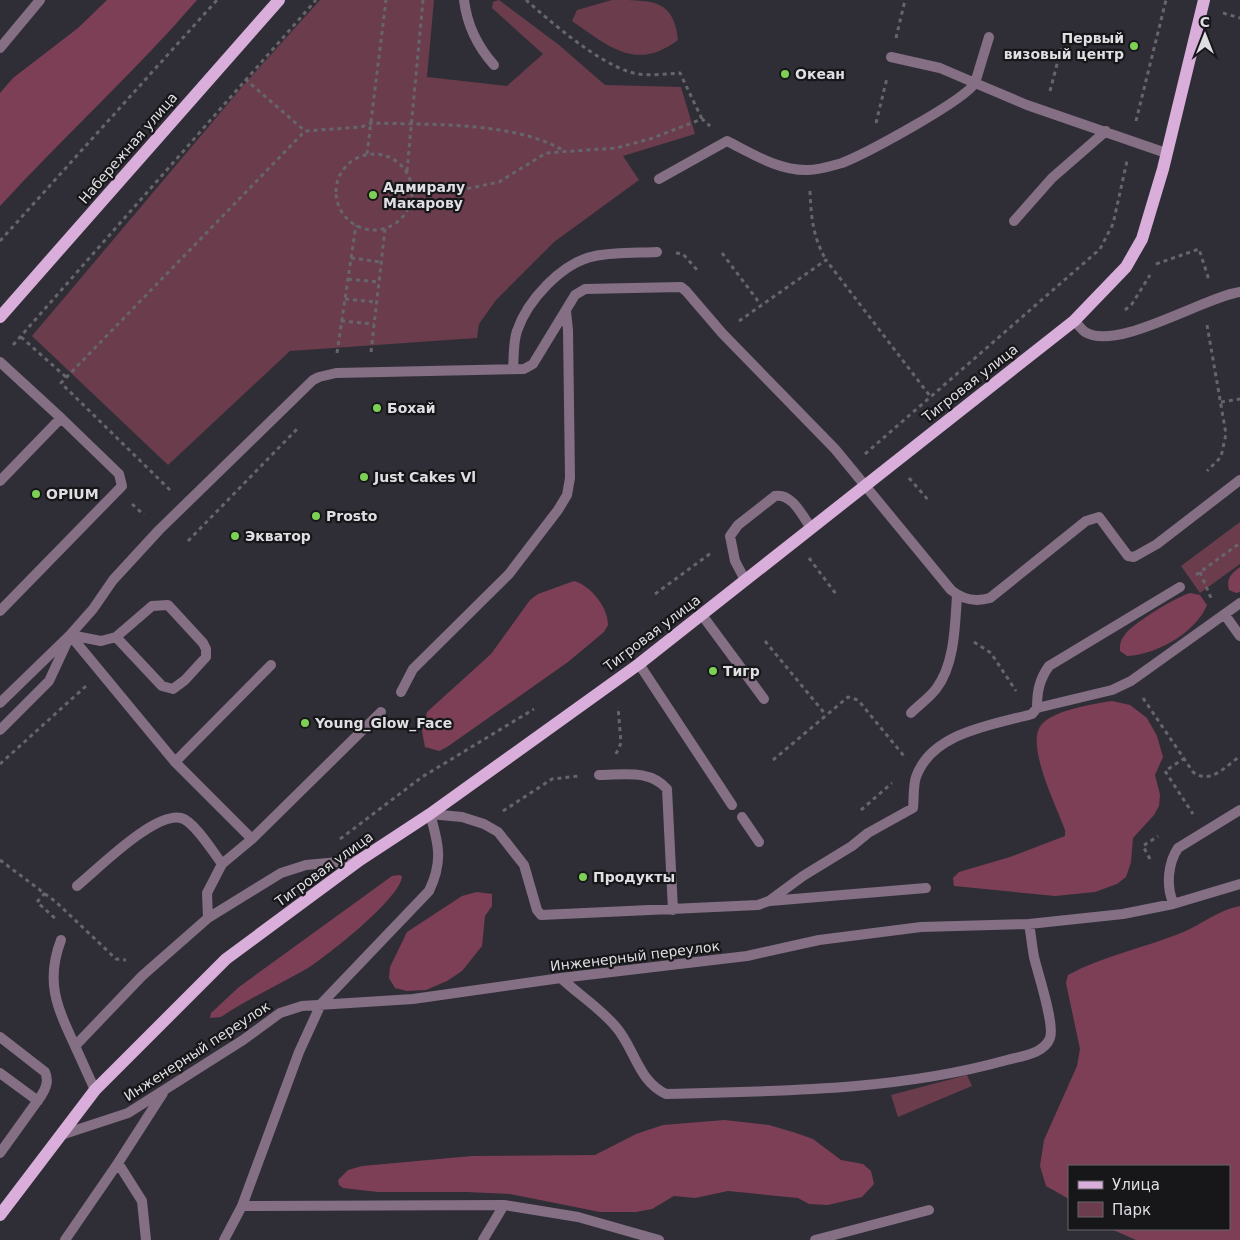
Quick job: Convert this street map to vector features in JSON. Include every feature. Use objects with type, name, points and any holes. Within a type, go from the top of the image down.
[{"type":"main road","name":"Набережная улица","points":[[0,317],[279,0]]},
{"type":"main road","name":"Тигровая улица","points":[[0,1215],[95,1090],[226,959],[360,860],[430,814],[639,664],[1074,320],[1126,267],[1142,238],[1166,153],[1204,0]]},
{"type":"lane","points":[[0,48],[40,0]]},
{"type":"lane","points":[[464,0],[465,12],[477,44],[494,65]]},
{"type":"lane","points":[[659,179],[727,141],[785,168],[808,170],[842,162],[869,150],[969,91],[975,83],[989,37]]},
{"type":"lane","points":[[892,57],[940,68],[1045,111],[1166,153]]},
{"type":"lane","points":[[1014,221],[1052,178],[1106,131]]},
{"type":"lane","points":[[513,369],[516,333],[526,310],[538,294],[569,267],[595,256],[656,252]]},
{"type":"lane","points":[[0,703],[70,635],[93,609],[113,580],[159,530],[319,377],[336,373],[524,369],[533,364],[575,295],[585,289],[681,287],[692,295],[722,333],[835,449],[957,596],[978,601],[990,598],[1086,521],[1094,518],[1099,517],[1128,556],[1134,557],[1157,544],[1240,480]]},
{"type":"lane","points":[[1074,320],[1086,332],[1114,336],[1203,305],[1215,299],[1240,292]]},
{"type":"lane","points":[[401,692],[413,669],[509,574],[558,510],[567,494],[570,478],[566,310]]},
{"type":"lane","points":[[0,362],[119,474],[122,486],[0,611]]},
{"type":"lane","points":[[0,481],[61,418]]},
{"type":"lane","points":[[746,580],[735,561],[730,540],[730,536],[738,524],[775,496],[781,494],[788,497],[811,528]]},
{"type":"lane","points":[[1034,711],[1037,689],[1042,675],[1049,666],[1180,587]]},
{"type":"lane","points":[[911,713],[936,688],[943,675],[955,627],[957,596]]},
{"type":"lane","points":[[224,1240],[242,1206],[299,1052],[321,1004],[429,892],[437,874],[440,856],[430,814],[462,817],[484,824],[498,832],[524,865],[537,910],[541,915],[738,908],[758,905],[769,901],[868,833],[913,808],[916,777],[929,757],[949,740],[961,734],[1034,711],[1112,690],[1131,681],[1225,616],[1240,603]]},
{"type":"lane","points":[[70,635],[101,641],[116,637],[152,606],[168,606],[203,643],[206,649],[206,657],[185,680],[173,689],[162,686],[116,637]]},
{"type":"lane","points":[[702,615],[764,698]]},
{"type":"lane","points":[[1225,616],[1240,636]]},
{"type":"lane","points":[[0,730],[49,681],[62,658],[70,635]]},
{"type":"lane","points":[[70,635],[176,762],[252,839]]},
{"type":"lane","points":[[639,664],[732,805]]},
{"type":"lane","points":[[176,762],[271,665]]},
{"type":"lane","points":[[208,918],[207,893],[222,864],[252,839],[381,712]]},
{"type":"lane","points":[[599,775],[649,775],[660,780],[666,789],[674,910]]},
{"type":"lane","points":[[1173,902],[1170,895],[1170,867],[1178,848],[1240,810]]},
{"type":"lane","points":[[742,817],[759,842]]},
{"type":"lane","points":[[77,886],[146,829],[168,819],[182,818],[190,824],[222,864]]},
{"type":"lane","points":[[75,1046],[160,960],[208,918],[281,873],[306,865],[360,860]]},
{"type":"lane","name":"Инженерный переулок","points":[[61,1135],[128,1113],[243,1040],[280,1013],[302,1006],[413,999],[561,978],[747,956],[819,940],[922,927],[1029,924],[1122,914],[1240,884]]},
{"type":"lane","points":[[769,901],[926,888]]},
{"type":"lane","points":[[561,978],[588,999],[616,1028],[647,1082],[666,1094],[865,1086],[968,1071],[1034,1052],[1047,1043],[1050,1037],[1050,1021],[1034,955],[1029,924]]},
{"type":"lane","points":[[62,940],[55,956],[52,984],[57,1003],[95,1090]]},
{"type":"lane","points":[[0,1037],[44,1072],[46,1086],[38,1101],[0,1153]]},
{"type":"lane","points":[[0,1072],[38,1101]]},
{"type":"lane","points":[[65,1240],[165,1090]]},
{"type":"lane","points":[[118,1163],[142,1201],[146,1240]]},
{"type":"lane","points":[[242,1206],[504,1205],[578,1217],[659,1240]]},
{"type":"lane","points":[[483,1240],[504,1205]]},
{"type":"lane","points":[[815,1240],[929,1210]]},
{"type":"path","points":[[0,241],[217,0]]},
{"type":"path","points":[[7,352],[316,0]]},
{"type":"path","points":[[367,154],[386,0]]},
{"type":"path","points":[[406,171],[390,157],[367,154],[350,162],[344,169],[336,186],[338,204],[348,220],[370,230],[385,228],[400,220],[406,213],[412,197],[412,188],[406,171],[423,0]]},
{"type":"path","points":[[526,0],[569,35],[614,65],[631,72],[680,73],[682,81],[702,119]]},
{"type":"path","points":[[895,40],[905,0]]},
{"type":"path","points":[[1223,13],[1240,18]]},
{"type":"path","points":[[1045,111],[1062,44]]},
{"type":"path","points":[[247,80],[305,131]]},
{"type":"path","points":[[186,505],[61,382],[305,131],[361,126],[372,123],[411,124],[524,134],[548,141],[566,152]]},
{"type":"path","points":[[412,188],[423,185],[466,189],[499,182],[546,153],[616,148],[691,124]]},
{"type":"path","points":[[808,170],[810,216],[817,243],[826,260],[930,396]]},
{"type":"path","points":[[339,335],[356,225]]},
{"type":"path","points":[[372,338],[385,228]]},
{"type":"path","points":[[1156,264],[1199,248],[1215,299]]},
{"type":"path","points":[[722,253],[761,305]]},
{"type":"path","points":[[351,258],[381,262]]},
{"type":"path","points":[[722,333],[826,260]]},
{"type":"path","points":[[348,279],[379,282]]},
{"type":"path","points":[[344,299],[376,302]]},
{"type":"path","points":[[1203,305],[1221,402],[1225,442],[1221,457],[1207,471]]},
{"type":"path","points":[[341,320],[374,324]]},
{"type":"path","points":[[21,337],[66,377]]},
{"type":"path","points":[[1221,402],[1240,399]]},
{"type":"path","points":[[188,541],[305,421]]},
{"type":"path","points":[[909,477],[929,501]]},
{"type":"path","points":[[119,491],[159,530]]},
{"type":"path","points":[[655,594],[730,540]]},
{"type":"path","points":[[1180,587],[1240,543]]},
{"type":"path","points":[[807,556],[836,594]]},
{"type":"path","points":[[1200,572],[1210,595]]},
{"type":"path","points":[[766,641],[826,715]]},
{"type":"path","points":[[995,662],[1034,711]]},
{"type":"path","points":[[1131,681],[1193,772],[1200,777],[1210,777],[1240,756]]},
{"type":"path","points":[[0,764],[86,686]]},
{"type":"path","points":[[773,760],[848,698],[858,700],[908,762]]},
{"type":"path","points":[[613,760],[621,743],[618,702]]},
{"type":"path","points":[[1184,758],[1164,770],[1193,814]]},
{"type":"path","points":[[484,824],[552,779],[599,775]]},
{"type":"path","points":[[855,816],[898,778]]},
{"type":"path","points":[[0,860],[45,893],[116,959],[121,961],[145,955],[160,960]]},
{"type":"path","points":[[45,893],[37,902],[60,922]]},
{"type":"green space","points":[[320,0],[434,0],[427,77],[507,86],[543,54],[492,8],[493,2],[499,0],[559,45],[605,85],[681,87],[695,134],[623,156],[639,180],[554,242],[496,300],[479,324],[477,338],[290,351],[168,465],[32,336],[242,87]]},
{"type":"green space","points":[[612,0],[650,2],[659,5],[672,17],[678,40],[663,49],[649,54],[635,55],[610,46],[572,21],[577,10]]},
{"type":"green space","points":[[1240,522],[1240,564],[1200,593],[1181,566]]},
{"type":"green space","points":[[967,1075],[972,1086],[898,1117],[891,1095]]},
{"type":"shaded area","points":[[107,0],[197,0],[149,53],[0,206],[0,93],[13,78],[78,28]]},
{"type":"shaded area","points":[[1240,567],[1240,592],[1236,593],[1229,590],[1228,582],[1232,574]]},
{"type":"shaded area","points":[[574,581],[586,587],[602,604],[608,625],[604,632],[568,662],[447,747],[439,751],[425,747],[422,731],[427,712],[491,654],[530,600],[538,594]]},
{"type":"shaded area","points":[[1190,593],[1200,595],[1207,605],[1194,624],[1185,633],[1151,651],[1127,656],[1120,651],[1120,643],[1128,631],[1135,625],[1165,605]]},
{"type":"shaded area","points":[[1112,701],[1130,705],[1147,718],[1157,736],[1163,757],[1155,775],[1160,795],[1159,806],[1154,815],[1133,838],[1131,862],[1126,877],[1117,884],[1095,892],[1055,896],[954,886],[953,878],[959,872],[1010,857],[1065,836],[1065,830],[1039,760],[1037,733],[1042,724],[1048,719],[1065,711]]},
{"type":"shaded area","points":[[392,876],[402,876],[399,885],[390,898],[331,952],[308,968],[221,1017],[210,1018],[211,1013],[239,987]]},
{"type":"shaded area","points":[[477,892],[492,894],[492,906],[485,916],[482,946],[462,971],[447,981],[426,990],[407,991],[395,988],[389,978],[390,967],[407,932],[462,896]]},
{"type":"shaded area","points":[[1240,906],[1240,1240],[1136,1240],[1113,1230],[1230,1230],[1230,1165],[1068,1165],[1068,1198],[1046,1186],[1040,1166],[1044,1140],[1077,1066],[1080,1049],[1066,983],[1068,975],[1109,957],[1181,933],[1232,908]]},
{"type":"shaded area","points":[[725,1120],[769,1125],[813,1139],[841,1160],[863,1164],[871,1171],[874,1184],[862,1197],[828,1205],[809,1204],[798,1198],[728,1191],[695,1198],[674,1196],[652,1209],[636,1212],[600,1212],[510,1194],[378,1192],[343,1188],[339,1185],[338,1180],[348,1170],[362,1166],[472,1156],[595,1155],[636,1134],[663,1125]]},
{"type":"place","name":"Первый визовый центр","points":[[1134,46]]},
{"type":"place","name":"Океан","points":[[785,74]]},
{"type":"place","name":"Адмиралу Макарову","points":[[373,195]]},
{"type":"place","name":"Бохай","points":[[377,408]]},
{"type":"place","name":"Just Cakes Vl","points":[[364,477]]},
{"type":"place","name":"OPIUM","points":[[36,494]]},
{"type":"place","name":"Prosto","points":[[316,516]]},
{"type":"place","name":"Экватор","points":[[235,536]]},
{"type":"place","name":"Тигр","points":[[713,671]]},
{"type":"place","name":"Young_Glow_Face","points":[[305,723]]},
{"type":"place","name":"Продукты","points":[[583,877]]}]
